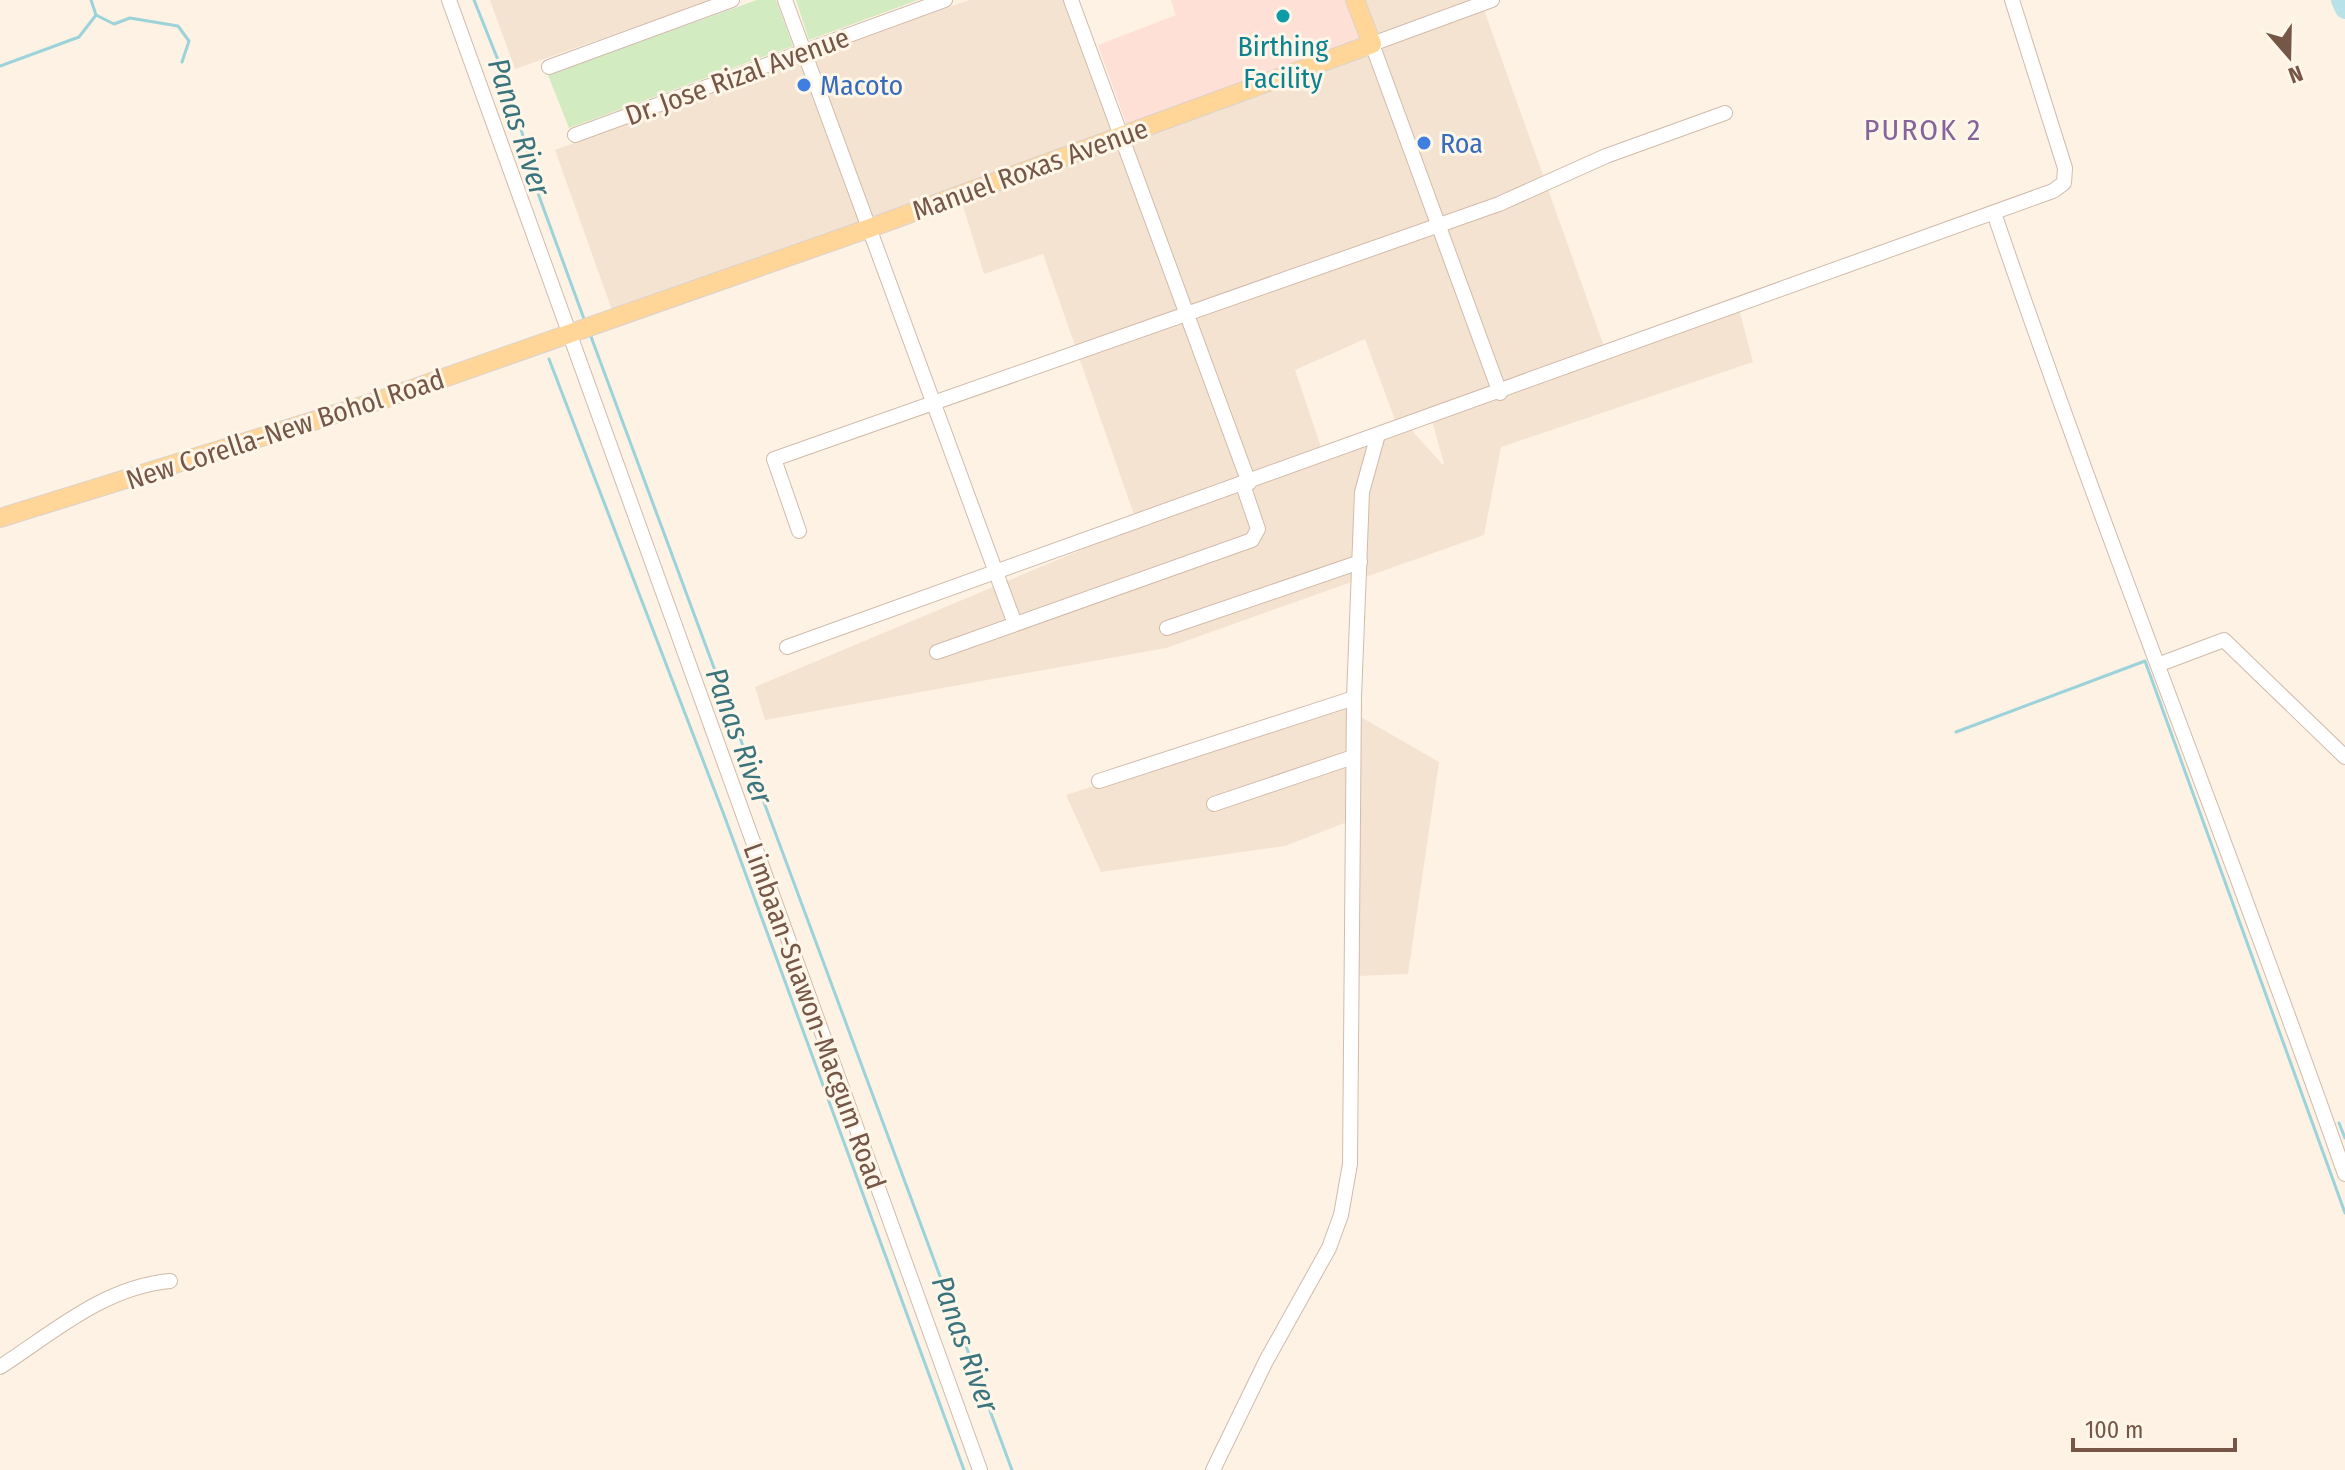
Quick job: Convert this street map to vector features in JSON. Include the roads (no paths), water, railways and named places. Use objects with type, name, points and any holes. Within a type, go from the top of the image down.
[{"type":"main road","points":[[1355,0],[1372,44]]},
{"type":"main road","name":"Manuel Roxas Avenue","points":[[574,334],[1372,44]]},
{"type":"main road","name":"New Corella-New Bohol Road","points":[[0,518],[368,405],[574,334]]},
{"type":"street","name":"Limbaan-Suawon-Macgum Road","points":[[449,0],[574,334],[980,1470]]},
{"type":"street","points":[[549,67],[732,0]]},
{"type":"street","points":[[785,0],[1015,624]]},
{"type":"street","name":"Dr. Jose Rizal Avenue","points":[[575,135],[945,0]]},
{"type":"street","points":[[937,652],[1252,540],[1258,529],[1246,484],[1187,313],[1071,0]]},
{"type":"street","name":"Manuel Roxas Avenue","points":[[1372,44],[1492,0]]},
{"type":"street","points":[[787,647],[1377,438],[2053,191],[2064,183],[2066,177],[2012,0]]},
{"type":"street","points":[[1372,44],[1500,393]]},
{"type":"street","points":[[799,531],[774,459],[1499,204],[1656,136],[1725,113]]},
{"type":"street","points":[[1994,213],[2090,484],[2160,664],[2345,1174]]},
{"type":"street","points":[[1213,1470],[1266,1361],[1329,1248],[1350,1164],[1354,698],[1362,492],[1377,438]]},
{"type":"street","points":[[1167,628],[1360,562]]},
{"type":"street","points":[[2160,664],[2224,640],[2345,757]]},
{"type":"street","points":[[1099,781],[1354,698]]},
{"type":"street","points":[[1214,804],[1353,757]]},
{"type":"street","points":[[0,1367],[78,1314],[125,1289],[170,1281]]},
{"type":"waterway","points":[[91,0],[96,15]]},
{"type":"waterway","name":"Panas River","points":[[474,0],[512,95],[539,196],[584,319]]},
{"type":"waterway","points":[[2341,0],[2345,9]]},
{"type":"waterway","points":[[96,15],[114,24],[130,18],[178,26],[189,41],[182,62]]},
{"type":"waterway","points":[[0,66],[79,37],[96,15]]},
{"type":"waterway","name":"Panas River","points":[[590,334],[1012,1470]]},
{"type":"waterway","points":[[549,359],[724,815],[964,1470]]},
{"type":"waterway","points":[[1956,732],[2145,661],[2345,1213]]},
{"type":"waterway","points":[[2339,1123],[2345,1138]]},
{"type":"place","name":"Birthing Facility","points":[[1283,16]]},
{"type":"place","name":"Macoto","points":[[804,85]]},
{"type":"place","name":"Roa","points":[[1424,143]]},
{"type":"district","name":"PUROK 2","points":[[1923,130]]}]
